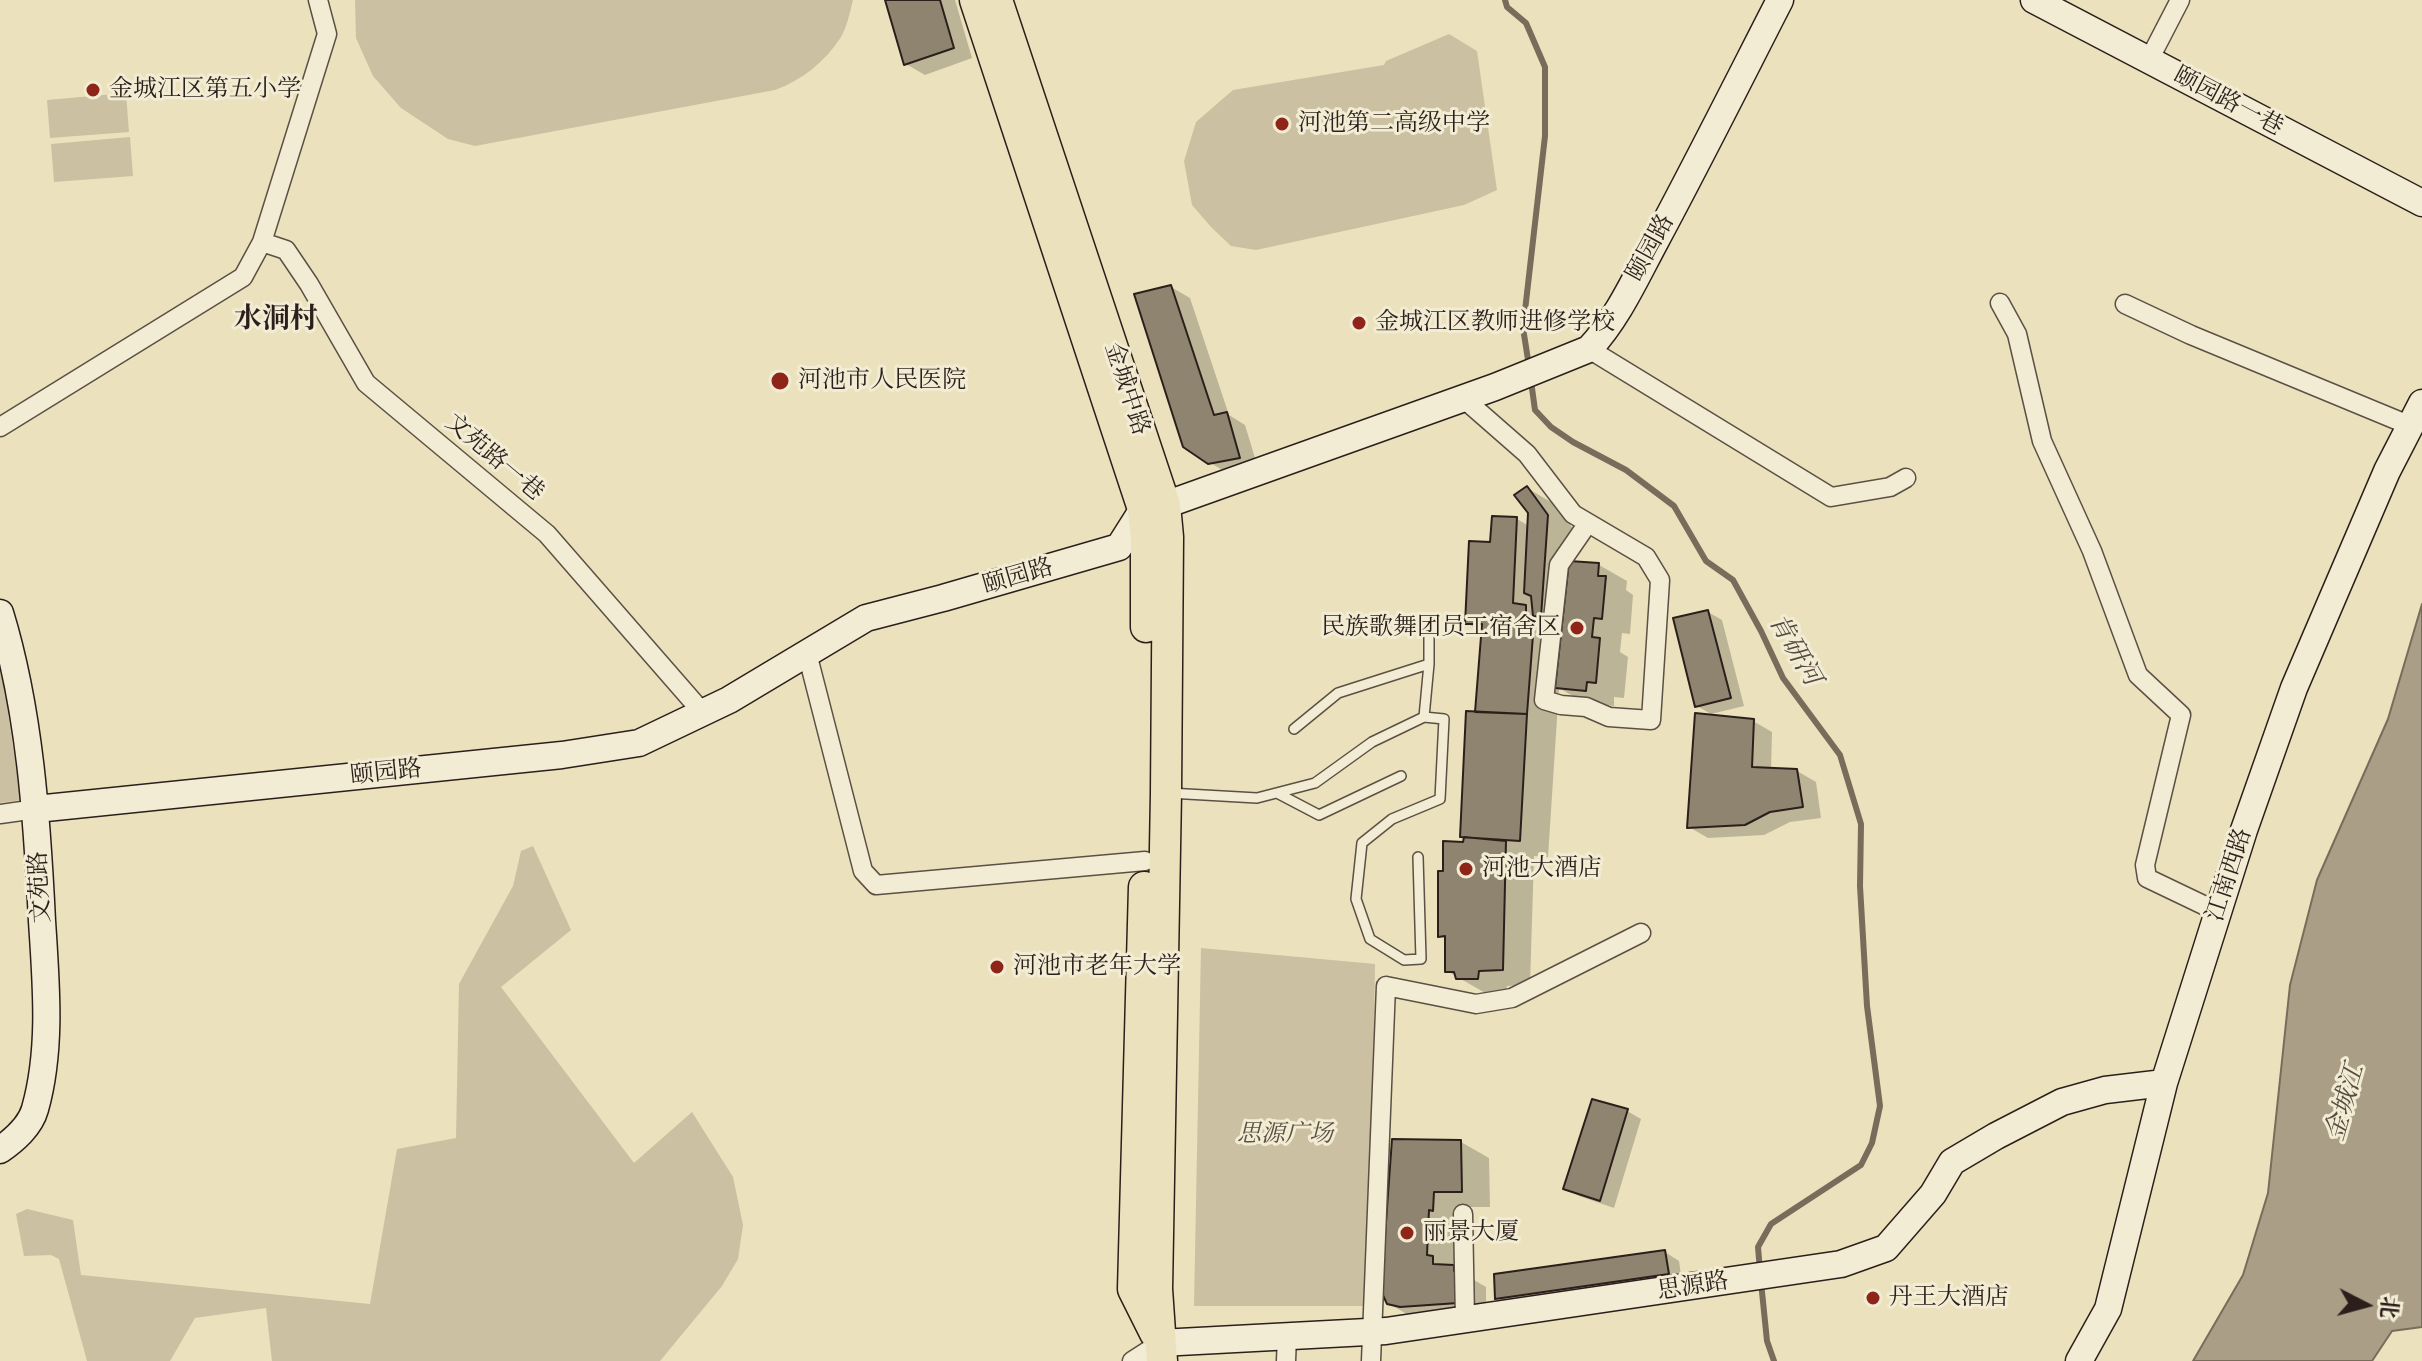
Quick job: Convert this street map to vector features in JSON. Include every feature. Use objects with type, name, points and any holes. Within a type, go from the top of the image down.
[{"type":"main road","name":"金城中路","points":[[975,0],[1154,507],[1168,537],[1156,791]]},
{"type":"main road","name":"金城中路","points":[[997,0],[1154,507]]},
{"type":"main road","points":[[1156,791],[1145,861],[1133,1289],[1161,1352]]},
{"type":"main road","points":[[1156,791],[1157,1289],[1161,1352]]},
{"type":"street","points":[[0,427],[243,277],[262,242],[327,34],[318,0]]},
{"type":"street","name":"颐园路","points":[[1589,349],[1603,334],[1633,283],[1780,0]]},
{"type":"street","name":"颐园路一巷","points":[[2034,0],[2422,203]]},
{"type":"street","points":[[2149,60],[2180,0]]},
{"type":"street","name":"文苑路一巷","points":[[262,242],[286,250],[366,383],[547,534],[703,713]]},
{"type":"street","points":[[2000,303],[2017,334],[2042,441],[2092,551],[2138,675],[2181,715],[2145,865],[2147,878],[2218,912]]},
{"type":"street","points":[[2125,304],[2191,335],[2416,415]]},
{"type":"street","points":[[1154,507],[1495,387],[1589,349],[1831,497],[1890,487],[1906,478]]},
{"type":"street","points":[[1463,398],[1527,454],[1573,514],[1646,557],[1660,580],[1651,720],[1609,717],[1586,707],[1544,700],[1559,565],[1588,523]]},
{"type":"street","name":"江南西路","points":[[2079,1361],[2108,1309],[2164,1083],[2244,830],[2294,688],[2387,471],[2416,415]]},
{"type":"street","name":"颐园路","points":[[36,809],[562,755],[639,743],[729,700],[866,618],[1119,547],[1154,507]]},
{"type":"street","name":"文苑路","points":[[0,613],[12,652],[36,809],[47,1005],[42,1073],[35,1113],[17,1138],[0,1150]]},
{"type":"street","points":[[807,653],[863,871],[876,885],[1145,861]]},
{"type":"street","points":[[0,814],[36,809]]},
{"type":"street","points":[[1371,1361],[1386,986],[1476,1004],[1512,998],[1641,933]]},
{"type":"street","name":"思源路","points":[[1161,1352],[1286,1348],[1373,1331],[1841,1264],[1886,1248],[1933,1194],[1952,1162],[1996,1136],[2062,1102],[2105,1090],[2164,1083]]},
{"type":"street","points":[[1463,1214],[1465,1319]]},
{"type":"street","points":[[1132,1361],[1161,1352]]},
{"type":"lane","points":[[1424,717],[1429,628]]},
{"type":"lane","points":[[1294,729],[1338,693],[1429,664]]},
{"type":"lane","points":[[1156,791],[1257,798],[1315,783],[1372,742],[1424,717],[1444,719],[1440,799],[1392,819],[1362,843],[1356,899],[1370,939],[1404,960],[1421,959],[1418,857]]},
{"type":"lane","points":[[1277,793],[1319,815],[1401,776]]},
{"type":"green space","points":[[355,0],[853,0],[843,33],[835,46],[804,75],[775,90],[475,146],[448,139],[401,108],[373,76],[356,38]]},
{"type":"green space","points":[[1449,34],[1477,51],[1497,190],[1464,205],[1256,250],[1231,246],[1192,205],[1184,161],[1196,122],[1233,90],[1384,65],[1386,61]]},
{"type":"green space","points":[[126,93],[129,132],[50,138],[47,100]]},
{"type":"green space","points":[[130,137],[133,176],[54,182],[51,144]]},
{"type":"green space","points":[[0,659],[21,800],[0,803]]},
{"type":"green space","points":[[533,846],[571,930],[501,987],[634,1163],[692,1112],[733,1177],[743,1225],[738,1259],[722,1286],[660,1361],[272,1361],[266,1308],[195,1318],[170,1361],[87,1361],[59,1259],[51,1255],[24,1256],[16,1214],[27,1209],[73,1220],[81,1275],[370,1304],[397,1149],[456,1138],[459,984],[513,886],[521,851]]},
{"type":"green space","name":"思源广场","points":[[1201,948],[1375,964],[1370,1306],[1194,1306]]},
{"type":"water","name":"金城江","points":[[2422,604],[2422,1327],[2392,1331],[2372,1361],[2193,1361],[2243,1275],[2268,1193],[2290,985],[2317,880],[2388,719]]},
{"type":"building","points":[[885,0],[940,0],[954,48],[904,65]]},
{"type":"building","points":[[1171,285],[1214,415],[1227,412],[1240,458],[1208,464],[1183,447],[1134,294]]},
{"type":"building","points":[[1527,486],[1548,515],[1541,617],[1533,616],[1531,596],[1524,593],[1528,513],[1514,495]]},
{"type":"building","points":[[1492,516],[1517,517],[1513,603],[1526,605],[1526,622],[1534,622],[1527,714],[1475,712],[1482,624],[1465,624],[1469,541],[1490,542]]},
{"type":"building","name":"民族歌舞团员工宿舍区","points":[[1569,561],[1599,563],[1598,576],[1606,576],[1602,619],[1594,618],[1592,637],[1600,638],[1596,683],[1587,682],[1586,691],[1555,688]]},
{"type":"building","points":[[1708,610],[1731,698],[1695,707],[1673,618]]},
{"type":"building","points":[[1466,711],[1527,714],[1520,841],[1460,837]]},
{"type":"building","points":[[1695,713],[1754,719],[1752,767],[1797,769],[1803,807],[1770,812],[1745,825],[1687,828]]},
{"type":"building","points":[[1464,837],[1506,841],[1503,970],[1479,971],[1478,979],[1456,979],[1454,972],[1445,972],[1445,936],[1438,937],[1438,871],[1443,871],[1443,841],[1463,842]]},
{"type":"building","points":[[1592,1099],[1628,1109],[1600,1201],[1563,1189]]},
{"type":"building","name":"丽景大厦","points":[[1392,1139],[1461,1140],[1462,1192],[1434,1192],[1433,1211],[1429,1210],[1427,1255],[1433,1256],[1433,1264],[1454,1265],[1454,1271],[1459,1268],[1458,1303],[1400,1307],[1387,1304],[1381,1291]]},
{"type":"building","points":[[1665,1250],[1669,1274],[1495,1299],[1494,1274]]},
{"type":"waterway","name":"肯研河","points":[[1505,0],[1507,7],[1526,23],[1545,67],[1545,136],[1523,328],[1529,366]]},
{"type":"waterway","name":"肯研河","points":[[1531,381],[1535,410],[1551,427],[1626,470],[1674,506],[1706,561],[1733,580],[1783,678],[1840,755],[1861,824],[1860,886],[1867,1006],[1880,1106],[1872,1143],[1861,1165],[1771,1224],[1758,1247],[1760,1271]]},
{"type":"waterway","name":"肯研河","points":[[1761,1282],[1767,1341],[1774,1361]]},
{"type":"place","name":"金城江区第五小学","points":[[93,90]]},
{"type":"place","name":"河池第二高级中学","points":[[1282,124]]},
{"type":"place","name":"金城江区教师进修学校","points":[[1359,323]]},
{"type":"place","name":"河池市人民医院","points":[[780,381]]},
{"type":"place","name":"民族歌舞团员工宿舍区","points":[[1577,628]]},
{"type":"place","name":"河池大酒店","points":[[1466,869]]},
{"type":"place","name":"河池市老年大学","points":[[997,967]]},
{"type":"place","name":"丽景大厦","points":[[1407,1233]]},
{"type":"place","name":"丹王大酒店","points":[[1873,1298]]},
{"type":"district","name":"水洞村","points":[[276,320]]}]
